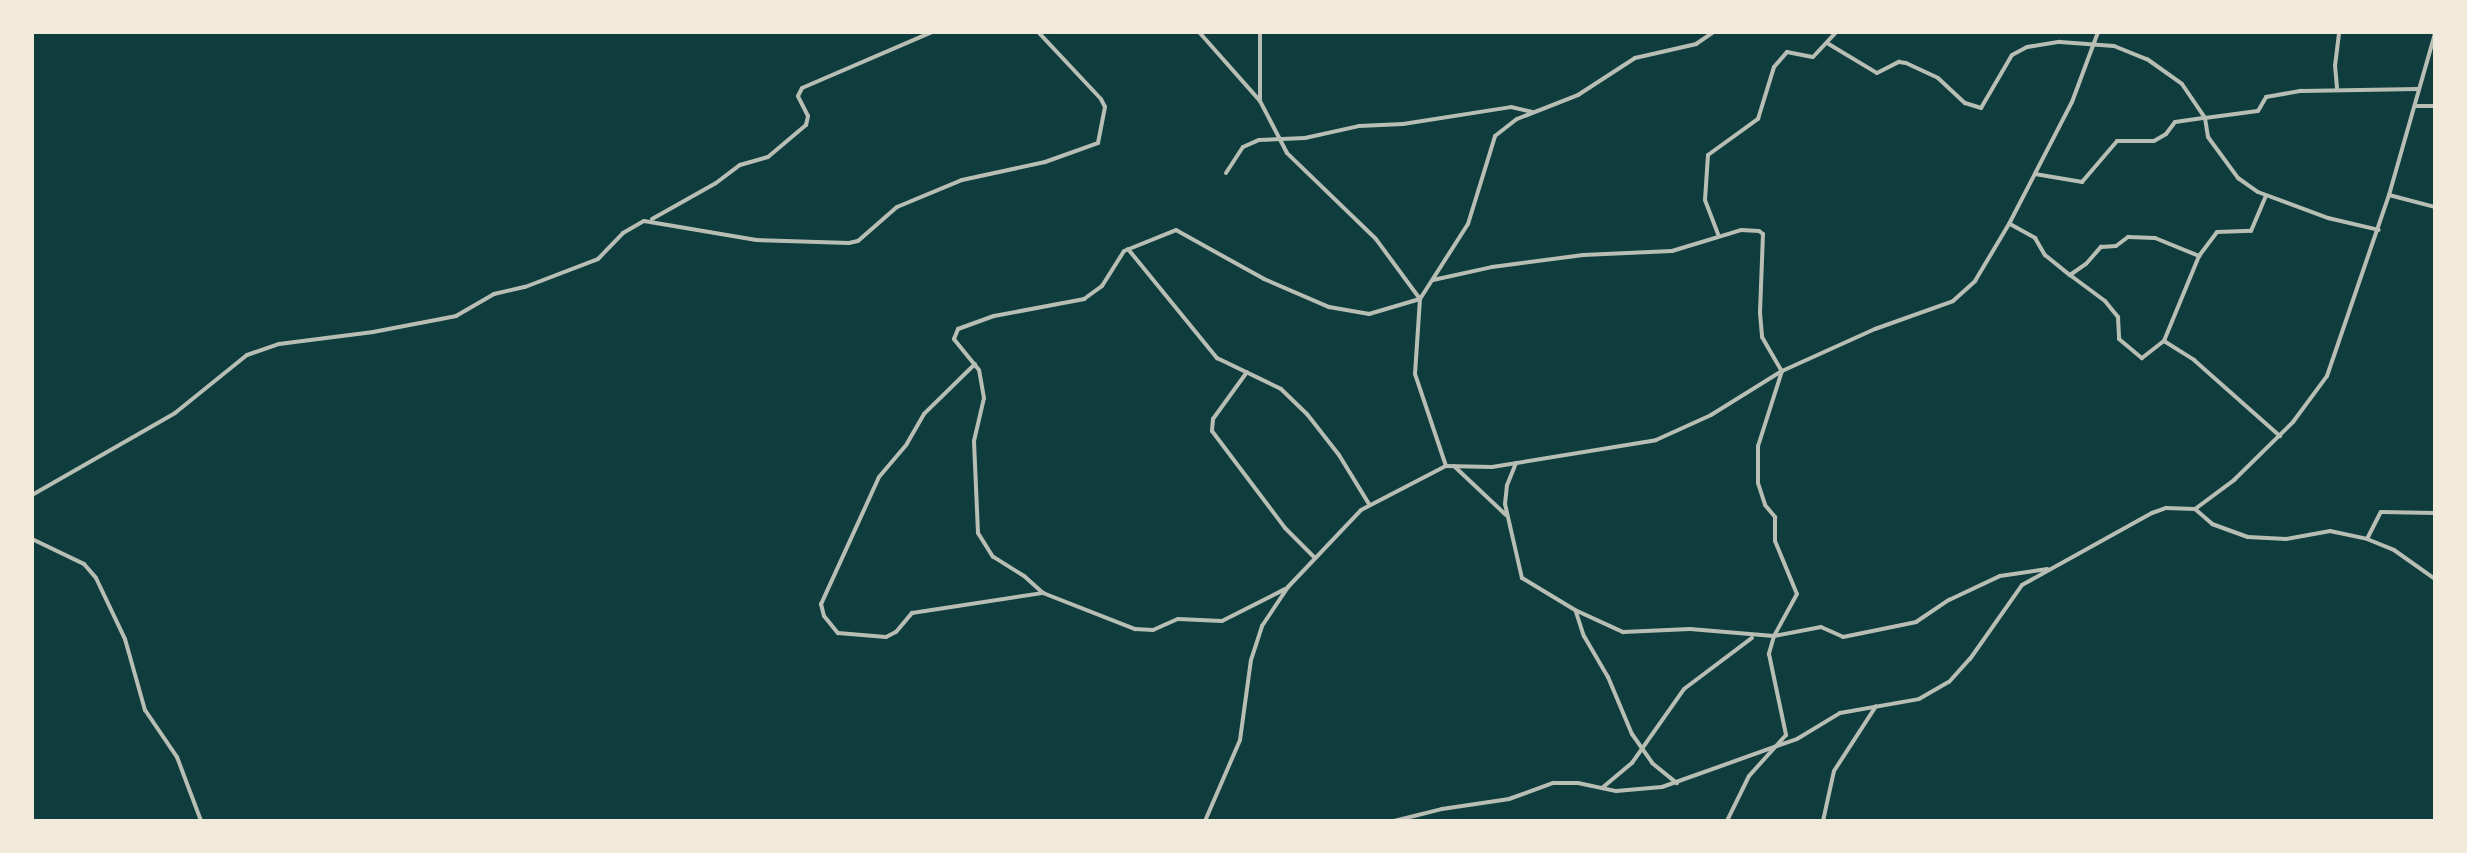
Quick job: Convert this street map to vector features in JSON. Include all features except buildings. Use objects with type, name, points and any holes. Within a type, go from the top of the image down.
[{"type":"street","points":[[32,495],[160,423],[247,355],[279,344],[386,330],[456,316],[494,294],[525,287],[598,259],[623,233],[716,183],[740,165],[768,157],[806,125],[808,116],[798,96],[802,88],[932,32]]},
{"type":"street","points":[[651,220],[756,240],[849,243],[858,241],[903,204],[974,175],[1045,162],[1098,143],[1105,107],[1101,99],[1038,32]]},
{"type":"street","points":[[1199,32],[1260,101],[1298,166],[1376,239],[1420,299]]},
{"type":"street","points":[[1260,32],[1260,101]]},
{"type":"street","points":[[1446,466],[1415,374],[1420,299],[1468,224],[1495,136],[1517,119],[1573,98],[1635,58],[1696,44],[1714,32]]},
{"type":"street","points":[[1718,235],[1705,200],[1708,155],[1758,119],[1774,67],[1787,52],[1810,58],[1836,32]]},
{"type":"street","points":[[1205,821],[1240,740],[1248,671],[1258,633],[1288,587],[1369,504],[1446,466],[1492,467],[1656,440],[1711,415],[1782,371],[1875,329],[1953,301],[1975,281],[2009,224],[2072,102],[2098,32]]},
{"type":"street","points":[[2337,88],[2335,53],[2339,32]]},
{"type":"street","points":[[1394,821],[1442,809],[1509,799],[1553,783],[1578,783],[1625,791],[1677,783],[1780,746],[1840,713],[1877,704],[1919,699],[1949,682],[1983,643],[2012,595],[2049,568],[2152,513],[2166,508],[2195,509],[2234,480],[2280,436],[2327,376],[2379,230],[2435,34]]},
{"type":"street","points":[[1827,43],[1877,73],[1899,62],[1906,63],[1938,78],[1965,103],[1981,108],[1985,106],[2001,71],[2017,50],[2049,42],[2127,49],[2182,84],[2205,118],[2208,137],[2238,178],[2266,196],[2328,218],[2379,230]]},
{"type":"street","points":[[2035,174],[2082,182],[2117,141],[2154,141],[2178,121],[2258,111],[2266,97],[2337,88],[2418,89]]},
{"type":"street","points":[[2415,106],[2435,106]]},
{"type":"street","points":[[1226,173],[1247,144],[1511,107],[1534,113]]},
{"type":"street","points":[[2389,195],[2435,207]]},
{"type":"street","points":[[2009,224],[2035,238],[2045,255],[2105,301],[2118,317],[2118,336],[2142,358],[2147,358],[2164,341],[2199,256],[2217,232],[2251,231],[2266,196]]},
{"type":"street","points":[[1433,280],[1492,267],[1583,255],[1672,251],[1718,235],[1753,230],[1763,234],[1760,281],[1762,337],[1782,371],[1758,446],[1758,483],[1765,505],[1775,517],[1775,541],[1797,594],[1774,636],[1769,664],[1785,728],[1780,746],[1749,776],[1727,821]]},
{"type":"street","points":[[1288,587],[1222,621],[1178,619],[1153,630],[1135,629],[1043,593],[1024,576],[993,557],[978,533],[974,441],[984,398],[975,364],[954,339],[958,329],[994,316],[1084,299],[1102,286],[1117,257],[1170,231],[1182,231],[1264,279],[1329,307],[1369,314],[1420,299]]},
{"type":"street","points":[[2070,275],[2086,264],[2101,247],[2116,246],[2128,237],[2155,238],[2199,256]]},
{"type":"street","points":[[1128,249],[1217,358],[1281,389],[1307,414],[1339,455],[1369,504]]},
{"type":"street","points":[[2164,341],[2194,360],[2280,436]]},
{"type":"street","points":[[975,364],[924,414],[907,444],[879,477],[821,610],[841,634],[886,637],[896,632],[912,613],[1043,593]]},
{"type":"street","points":[[1247,372],[1213,419],[1212,431],[1285,528],[1314,557]]},
{"type":"street","points":[[1516,463],[1505,494],[1507,517],[1522,578],[1575,610],[1623,632],[1690,629],[1774,636],[1821,627],[1843,637],[1923,620],[1949,600],[2000,576],[2049,568]]},
{"type":"street","points":[[1454,466],[1507,517]]},
{"type":"street","points":[[2195,509],[2212,524],[2248,537],[2286,539],[2330,531],[2367,539],[2394,550],[2435,579]]},
{"type":"street","points":[[2367,539],[2381,512],[2435,513]]},
{"type":"street","points":[[32,539],[84,564],[96,578],[125,639],[145,710],[177,757],[201,821]]},
{"type":"street","points":[[1575,610],[1642,749],[1652,763],[1677,783]]},
{"type":"street","points":[[1601,789],[1624,773],[1697,676],[1754,636]]},
{"type":"street","points":[[1823,821],[1839,762],[1877,704]]}]
